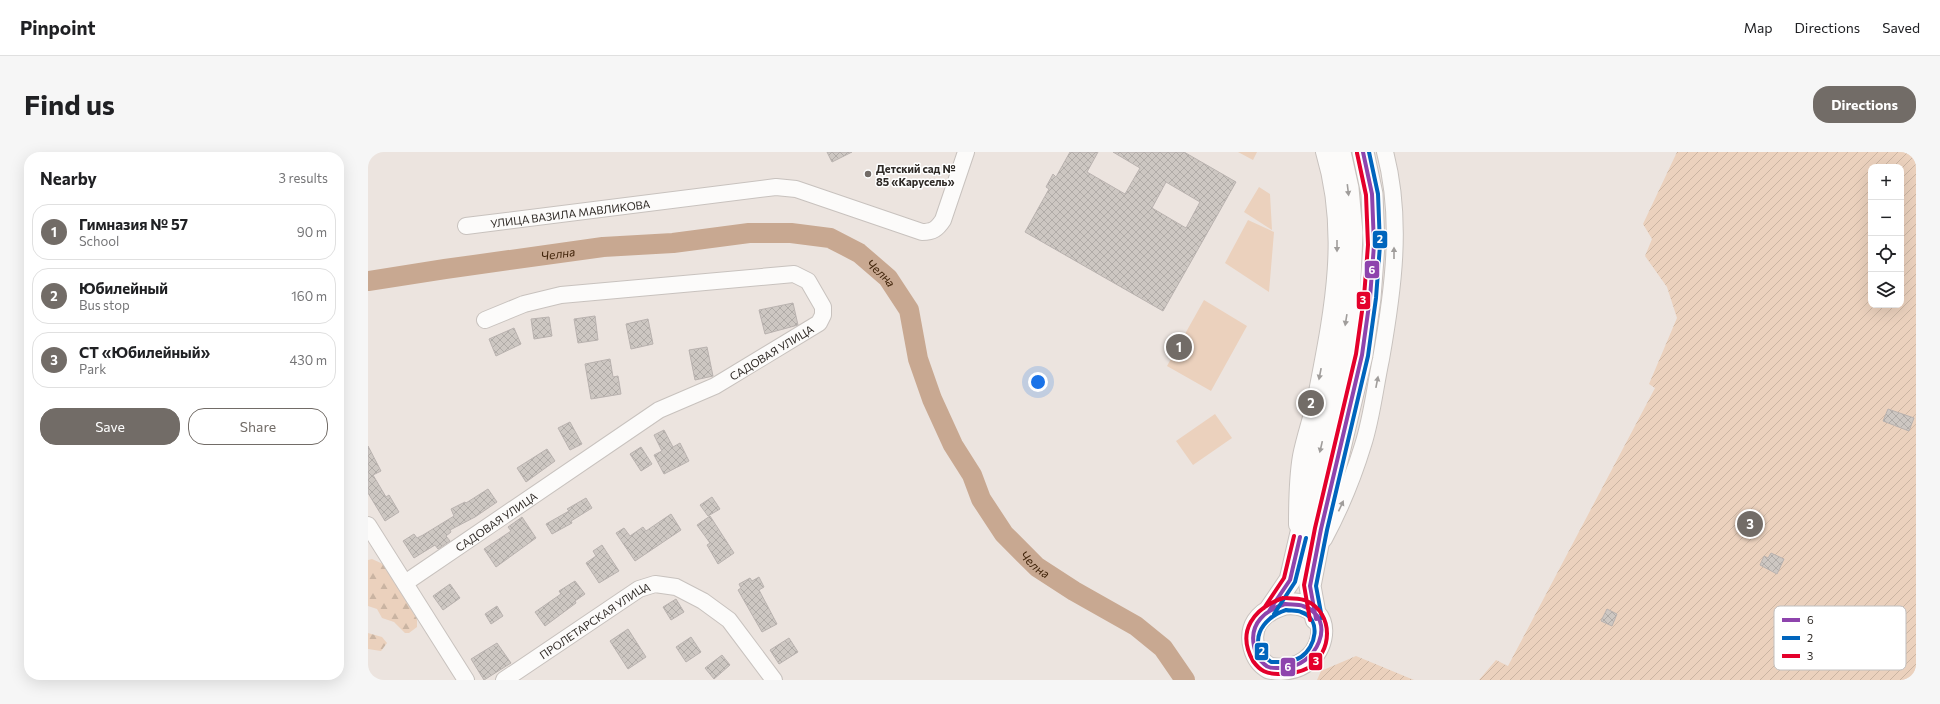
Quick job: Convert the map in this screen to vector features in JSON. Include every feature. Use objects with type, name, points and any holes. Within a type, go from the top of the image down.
[{"type":"main road","points":[[1340,152],[1348,188],[1352,233],[1349,302],[1307,550],[1310,586],[1316,619],[1322,636],[1322,647],[1318,657],[1312,665],[1304,671],[1293,674],[1282,673],[1265,666],[1254,650],[1254,631],[1257,622],[1269,611],[1290,580],[1307,550],[1362,355],[1370,298],[1374,238],[1372,194],[1364,152]]},
{"type":"main road","points":[[1269,611],[1278,606],[1292,604],[1301,605],[1311,612],[1316,619]]},
{"type":"street","name":"УЛИЦА ВАЗИЛА МАВЛИКОВА","points":[[466,226],[771,187],[786,187],[796,189],[922,232],[928,232],[938,227],[943,220],[966,152]]},
{"type":"street","points":[[1307,550],[1297,489],[1301,456],[1315,399],[1333,304],[1337,255],[1336,210],[1324,152]]},
{"type":"street","points":[[1307,550],[1342,504],[1364,444],[1388,321],[1394,264],[1394,211],[1389,168],[1385,152]]},
{"type":"street","name":"САДОВАЯ УЛИЦА","points":[[405,583],[660,410],[715,386],[819,323],[823,314],[823,307],[808,281],[794,274],[561,295],[524,304],[484,320]]},
{"type":"street","points":[[368,525],[466,680]]},
{"type":"street","name":"ПРОЛЕТАРСКАЯ УЛИЦА","points":[[504,680],[639,589],[655,584],[676,587],[703,601],[729,620],[774,680]]},
{"type":"green space","points":[[1238,152],[1257,152],[1253,160]]},
{"type":"green space","points":[[1677,152],[1916,152],[1916,680],[1479,680],[1496,660],[1508,666],[1655,388],[1649,384],[1677,318],[1667,287],[1645,256],[1652,239],[1643,224]]},
{"type":"green space","points":[[1259,187],[1270,194],[1272,230],[1244,212]]},
{"type":"green space","points":[[1248,220],[1274,232],[1269,292],[1225,263]]},
{"type":"green space","points":[[1204,300],[1247,326],[1211,391],[1167,366]]},
{"type":"green space","points":[[1215,414],[1232,438],[1193,465],[1176,441]]},
{"type":"green space","points":[[372,559],[383,564],[417,619],[417,627],[409,633],[405,633],[394,622],[382,618],[377,609],[368,606],[368,560]]},
{"type":"green space","points":[[368,633],[382,637],[387,643],[381,651],[368,649]]},
{"type":"green space","points":[[1356,656],[1414,680],[1317,680],[1321,671]]},
{"type":"building","points":[[827,152],[852,152],[832,162]]},
{"type":"building","points":[[1070,152],[1098,152],[1087,172],[1125,194],[1140,168],[1113,152],[1184,152],[1236,182],[1163,311],[1025,232],[1049,189],[1046,187],[1053,174],[1056,177]],"holes":[[[1166,182],[1200,202],[1186,228],[1152,208]]]},
{"type":"building","points":[[793,303],[798,325],[765,334],[759,310]]},
{"type":"building","points":[[595,316],[598,340],[578,343],[574,319]]},
{"type":"building","points":[[549,317],[552,336],[534,339],[531,319]]},
{"type":"building","points":[[648,319],[653,344],[631,349],[626,324]]},
{"type":"building","points":[[514,328],[521,344],[496,356],[489,339]]},
{"type":"building","points":[[707,347],[713,376],[695,380],[689,350]]},
{"type":"building","points":[[610,359],[613,377],[618,376],[621,394],[591,399],[585,364]]},
{"type":"building","points":[[1888,409],[1914,418],[1909,431],[1883,421]]},
{"type":"building","points":[[570,422],[582,444],[570,450],[558,428]]},
{"type":"building","points":[[664,430],[673,447],[680,443],[689,461],[664,474],[654,455],[662,451],[654,435]]},
{"type":"building","points":[[368,446],[381,471],[373,475],[386,497],[389,495],[399,512],[385,521],[368,493]]},
{"type":"building","points":[[641,447],[652,464],[641,471],[630,454]]},
{"type":"building","points":[[547,449],[555,461],[526,482],[517,468]]},
{"type":"building","points":[[488,489],[497,502],[475,517],[450,530],[451,532],[446,536],[450,541],[438,549],[435,545],[414,558],[403,541],[414,534],[417,538],[423,535],[454,516],[451,509],[465,502],[466,503]]},
{"type":"building","points":[[712,497],[720,509],[708,516],[700,505]]},
{"type":"building","points":[[586,498],[592,508],[571,521],[572,523],[552,534],[546,524],[569,511],[567,509]]},
{"type":"building","points":[[671,514],[681,530],[635,561],[616,533],[624,528],[630,536],[643,527],[646,531]]},
{"type":"building","points":[[710,516],[734,553],[718,564],[707,545],[710,543],[697,525]]},
{"type":"building","points":[[522,517],[536,538],[496,567],[484,549],[511,531],[508,527]]},
{"type":"building","points":[[602,545],[619,571],[599,583],[586,563],[596,556],[593,551]]},
{"type":"building","points":[[1771,553],[1784,559],[1777,574],[1760,565],[1764,556],[1768,558]]},
{"type":"building","points":[[759,577],[764,587],[759,590],[777,624],[762,632],[738,590],[741,588],[739,584],[750,578],[752,581]]},
{"type":"building","points":[[575,581],[585,594],[575,601],[576,603],[545,626],[535,612],[561,594],[559,591]]},
{"type":"building","points":[[450,584],[460,598],[443,610],[433,596]]},
{"type":"building","points":[[676,599],[684,612],[671,620],[663,607]]},
{"type":"building","points":[[497,606],[503,616],[491,624],[485,614]]},
{"type":"building","points":[[1607,609],[1617,614],[1612,626],[1601,621]]},
{"type":"building","points":[[628,629],[646,657],[628,669],[610,641]]},
{"type":"building","points":[[691,637],[701,652],[686,662],[676,647]]},
{"type":"building","points":[[789,638],[798,652],[779,664],[770,650]]},
{"type":"building","points":[[497,643],[511,663],[484,680],[471,659]]},
{"type":"building","points":[[722,655],[730,665],[714,679],[705,668]]},
{"type":"waterway","name":"Челна","points":[[368,281],[603,247],[673,243],[749,233],[791,233],[830,238],[859,253],[888,278],[909,310],[918,359],[932,399],[953,445],[972,475],[981,499],[1004,534],[1037,567],[1074,591],[1136,626],[1163,648],[1185,680]]},
{"type":"transit line","name":"6","points":[[1316,619],[1310,586],[1321,529],[1362,355],[1370,298],[1374,245],[1372,194],[1363,152]]},
{"type":"transit line","name":"2","points":[[1322,618],[1316,586],[1327,530],[1368,356],[1376,298],[1380,245],[1378,194],[1369,152]]},
{"type":"transit line","name":"3","points":[[1310,620],[1304,585],[1315,528],[1356,354],[1364,297],[1368,245],[1366,195],[1357,153]]},
{"type":"transit line","name":"3","points":[[1264,608],[1284,578],[1294,536]]},
{"type":"transit line","name":"6","points":[[1269,611],[1290,580],[1300,537]]},
{"type":"transit line","name":"2","points":[[1274,614],[1295,582],[1306,538]]},
{"type":"transit line","name":"3","points":[[1283,598],[1273,602],[1256,614],[1247,631],[1246,640],[1248,650],[1253,661],[1258,667],[1261,670],[1278,674],[1301,671],[1308,668],[1322,653],[1326,643],[1326,624],[1316,607],[1305,600],[1286,598]]},
{"type":"transit line","name":"6","points":[[1285,604],[1301,605],[1314,612],[1320,621],[1321,631],[1319,642],[1313,652],[1305,660],[1294,666],[1274,668],[1266,666],[1258,658],[1254,646],[1254,631],[1260,619],[1271,610],[1285,604]]},
{"type":"transit line","name":"2","points":[[1286,610],[1299,611],[1308,616],[1314,627],[1313,640],[1310,647],[1298,659],[1286,662],[1271,662],[1263,655],[1259,647],[1258,640],[1260,632],[1270,619],[1286,610]]},
{"type":"place","name":"Детский сад № 85 «Карусель»","points":[[868,174]]},
{"type":"place","name":"Гимназия № 57","points":[[1179,347]]},
{"type":"place","name":"Юбилейный","points":[[1311,403]]},
{"type":"place","name":"СТ «Юбилейный»","points":[[1750,524]]}]
